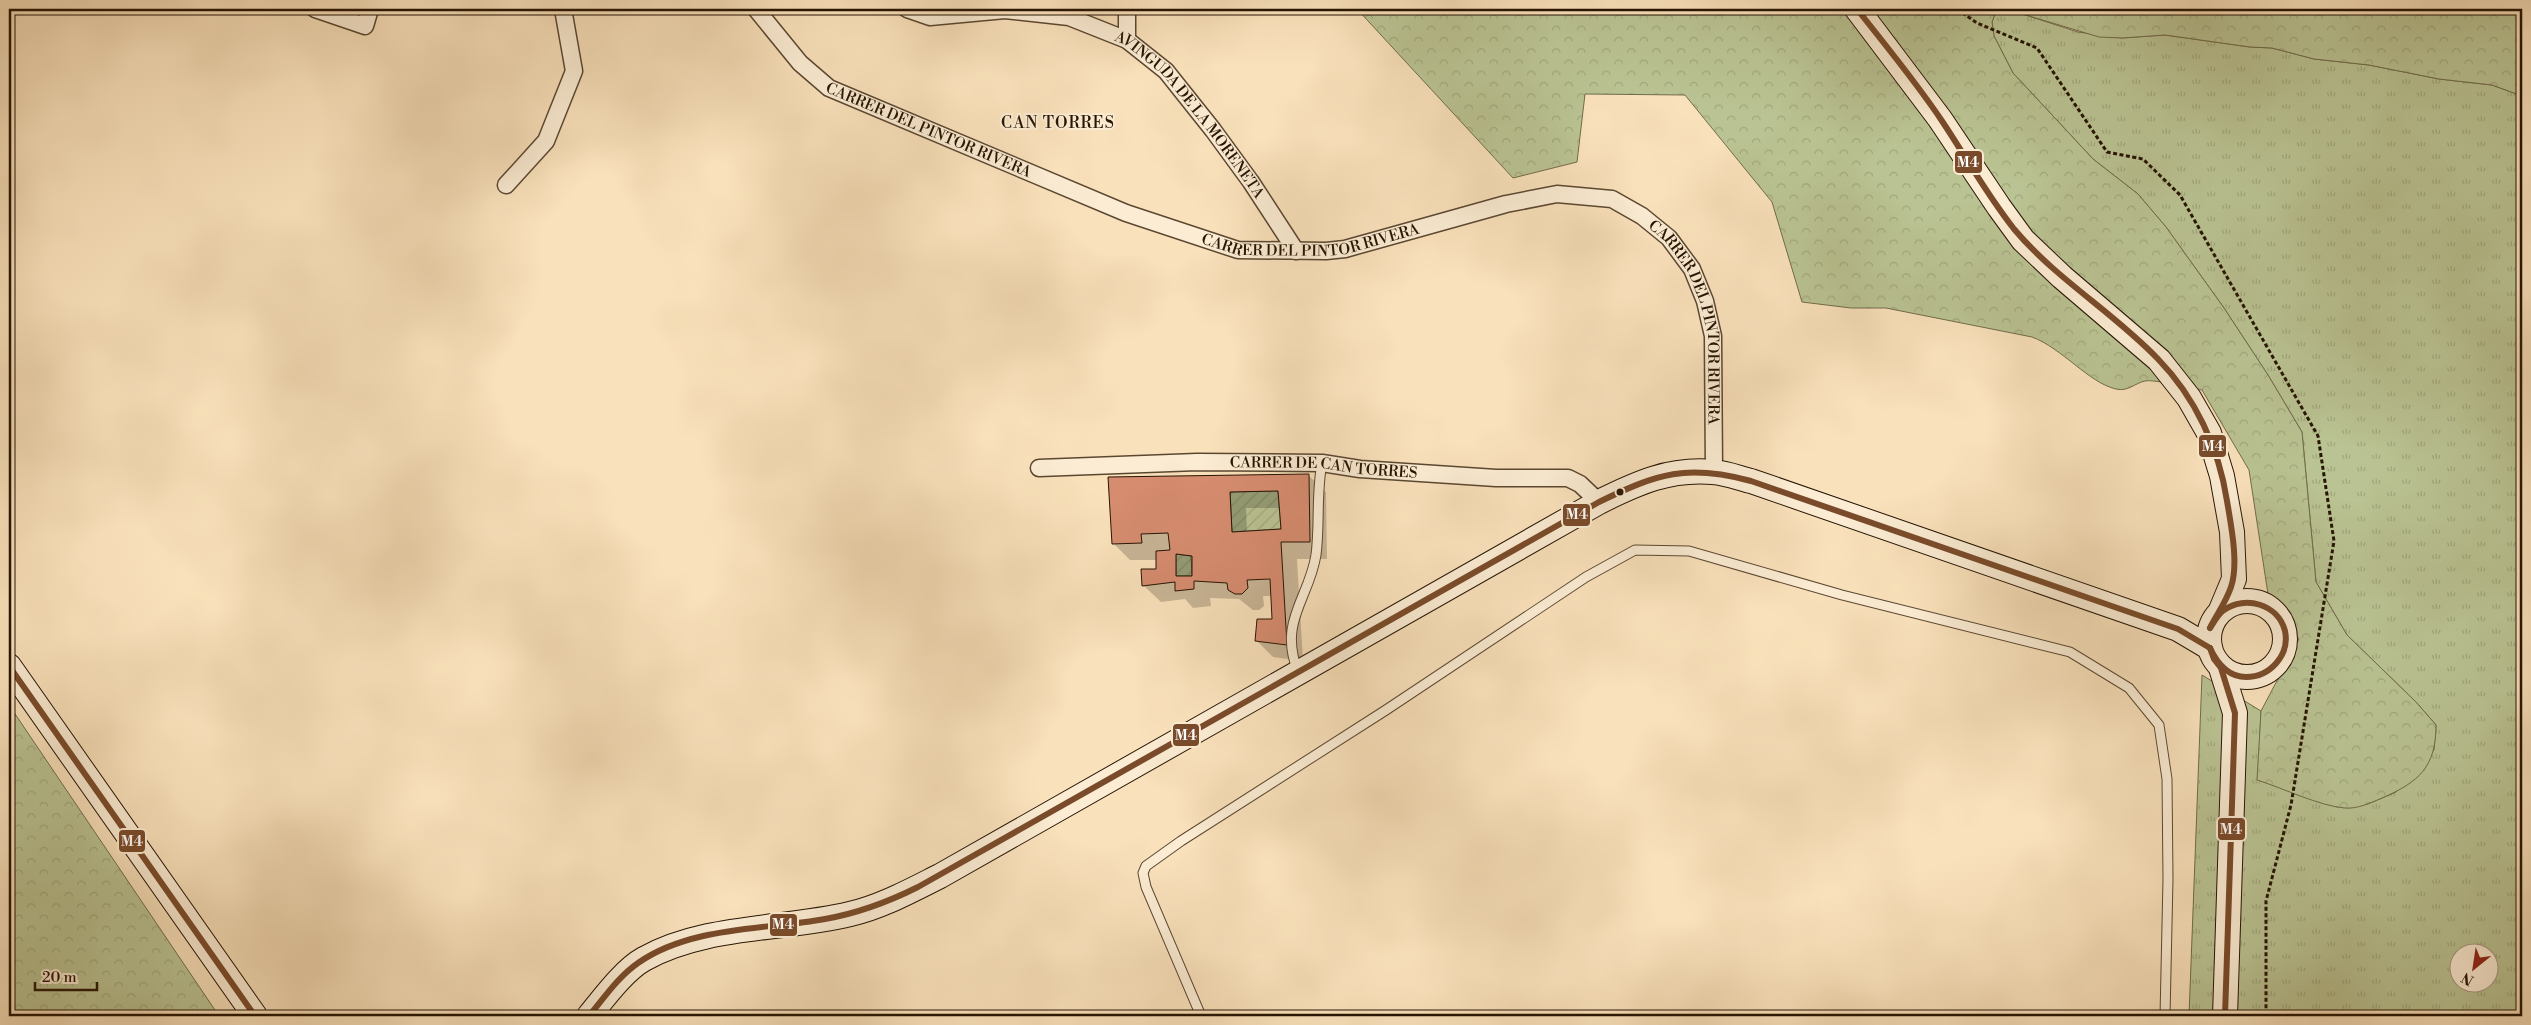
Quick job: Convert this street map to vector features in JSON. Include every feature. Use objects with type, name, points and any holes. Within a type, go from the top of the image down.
[{"type":"street","points":[[315,9],[365,26],[370,9]]},
{"type":"street","points":[[506,185],[546,141],[574,71],[563,9]]},
{"type":"street","name":"CARRER DEL PINTOR RIVERA","points":[[756,9],[800,63],[829,88],[1126,213],[1238,250],[1296,251],[1345,249],[1506,204],[1556,194],[1612,199],[1642,216],[1669,238],[1692,269],[1706,302],[1713,336],[1714,472]]},
{"type":"street","name":"AVINGUDA DE LA MORENETA","points":[[907,9],[930,17],[1005,10],[1069,17],[1128,40],[1166,71],[1213,130],[1251,182],[1296,251]]},
{"type":"street","points":[[1126,9],[1128,40]]},
{"type":"street","points":[[1857,9],[1940,119],[1998,207],[2024,240],[2062,277],[2158,360],[2189,398],[2209,433],[2222,476],[2232,532],[2234,579],[2216,639],[2235,713],[2225,1016]]},
{"type":"street","name":"CARRER DE CAN TORRES","points":[[1039,468],[1197,462],[1322,463],[1360,469],[1496,478],[1568,478],[1580,484],[1599,502]]},
{"type":"street","points":[[588,1016],[610,990],[642,960],[670,947],[704,937],[852,914],[899,896],[940,876],[1599,502],[1644,480],[1675,473],[1714,472],[1751,481],[2178,629],[2216,639],[2242,677],[2254,677],[2273,667],[2284,648],[2285,638],[2283,627],[2271,609],[2250,601],[2230,604],[2216,639]]},
{"type":"street","points":[[2234,579],[2250,601]]},
{"type":"street","points":[[9,666],[255,1016]]},
{"type":"street","points":[[2235,713],[2254,677]]},
{"type":"lane","points":[[1298,672],[1292,656],[1295,611],[1315,558],[1320,525],[1318,486],[1322,463]]},
{"type":"lane","points":[[1200,1016],[1146,887],[1144,873],[1146,866],[1181,841],[1386,710],[1586,577],[1635,550],[1689,551],[1842,595],[2070,652],[2129,688],[2159,726],[2167,779],[2168,879],[2165,1016]]},
{"type":"green space","points":[[1357,9],[2522,9],[2522,96],[2492,85],[2439,79],[2369,65],[2314,59],[2272,48],[2250,47],[2165,35],[2122,38],[2099,37],[2016,12],[1996,11],[1992,22],[1994,36],[2013,73],[2093,159],[2138,194],[2166,227],[2224,308],[2268,375],[2302,432],[2316,582],[2347,635],[2416,702],[2436,725],[2433,752],[2423,771],[2406,786],[2395,792],[2368,804],[2350,808],[2324,804],[2257,780],[2261,711],[2299,639],[2268,594],[2249,470],[2202,390],[2164,382],[2145,381],[2120,390],[2096,380],[2054,349],[2032,337],[1886,308],[1851,308],[1802,302],[1772,202],[1685,95],[1585,94],[1577,162],[1513,178]]},
{"type":"green space","points":[[1996,11],[2016,12],[2078,32],[2122,38],[2165,35],[2250,47],[2272,48],[2314,59],[2369,65],[2439,79],[2492,85],[2522,96],[2522,1016],[2189,1016],[2202,675],[2261,711],[2258,780],[2337,807],[2368,804],[2396,792],[2434,750],[2436,725],[2416,702],[2347,635],[2316,582],[2302,432],[2268,375],[2224,308],[2166,227],[2138,194],[2093,159],[2013,73],[1994,36],[1992,22]]},
{"type":"green space","points":[[1278,491],[1281,529],[1232,532],[1230,492]]},
{"type":"green space","points":[[1176,554],[1191,556],[1192,576],[1176,576]]},
{"type":"green space","points":[[9,705],[219,1016],[9,1016]]},
{"type":"building","points":[[1309,474],[1310,542],[1281,542],[1287,645],[1255,641],[1257,619],[1272,619],[1270,579],[1247,580],[1248,588],[1242,594],[1235,594],[1228,590],[1227,583],[1194,581],[1194,589],[1175,591],[1175,582],[1142,586],[1141,569],[1156,569],[1156,551],[1170,550],[1168,533],[1141,534],[1142,543],[1112,544],[1108,477]],"holes":[[[1278,491],[1281,529],[1232,532],[1230,492]],[[1176,554],[1192,556],[1192,576],[1176,576]]]},
{"type":"transit line","name":"M4","points":[[1857,9],[1901,64],[1932,107],[2014,229],[2048,264],[2141,342],[2171,374],[2194,407],[2218,462],[2234,544],[2234,567],[2231,587],[2210,628]]},
{"type":"transit line","name":"M4","points":[[589,1016],[624,975],[638,963],[659,951],[681,942],[729,931],[838,917],[873,906],[918,887],[1599,502],[1639,484],[1673,474],[1709,473],[1751,481],[2178,629],[2210,648]]},
{"type":"transit line","name":"M4","points":[[2210,628],[2218,616],[2232,605],[2251,603],[2260,605],[2275,614],[2285,631],[2286,640],[2281,656],[2270,669],[2255,676],[2246,677],[2234,675],[2224,668],[2210,648]]},
{"type":"transit line","name":"M4","points":[[2210,648],[2214,659],[2221,668],[2235,713],[2225,1016]]},
{"type":"transit line","name":"M4","points":[[9,666],[255,1016]]},
{"type":"district","name":"CAN TORRES","points":[[1058,122]]}]
